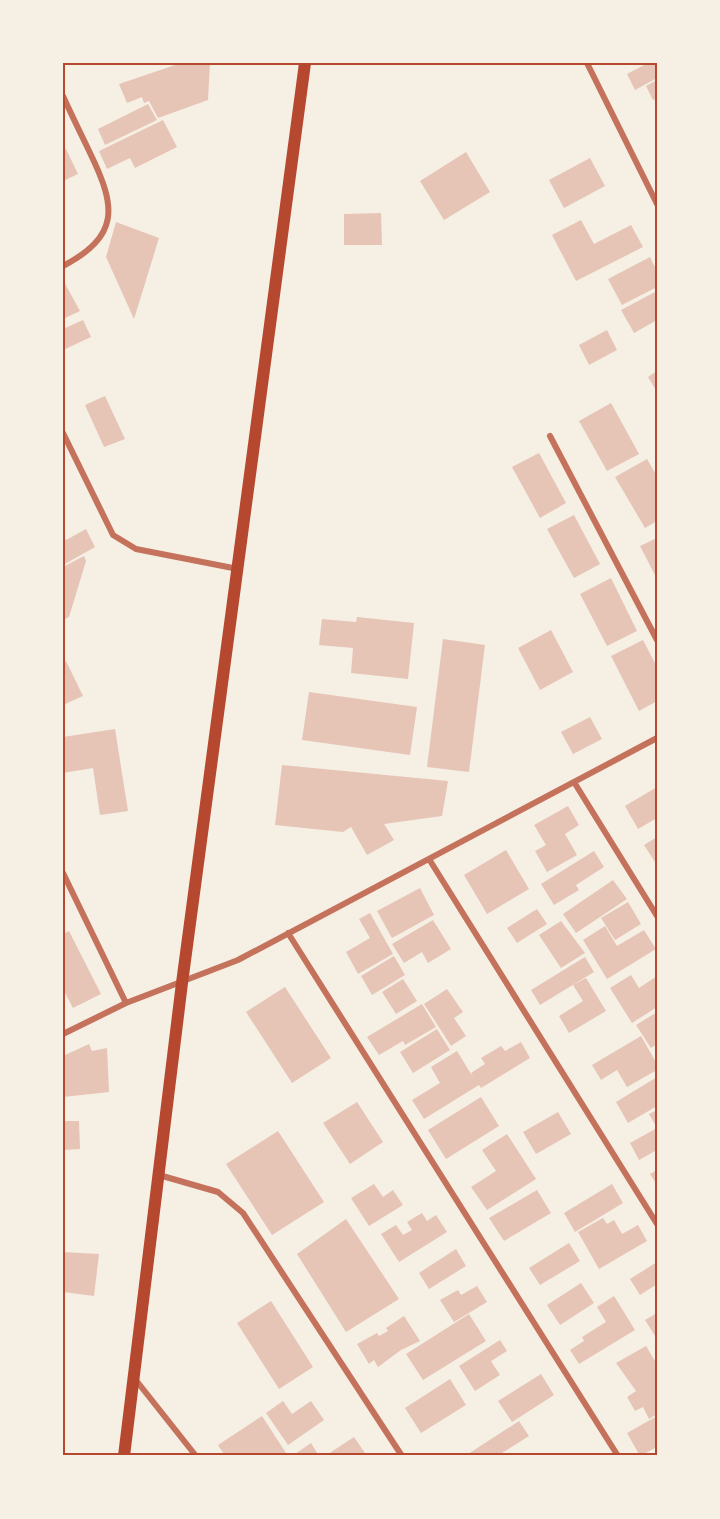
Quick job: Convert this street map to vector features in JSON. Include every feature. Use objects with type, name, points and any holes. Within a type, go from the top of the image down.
[{"type":"main road","points":[[124,1456],[182,984],[303,66]]},
{"type":"street","points":[[586,63],[657,204]]},
{"type":"street","points":[[63,96],[104,183],[110,205],[108,221],[91,248],[63,266]]},
{"type":"street","points":[[63,434],[113,535],[136,549],[238,569]]},
{"type":"street","points":[[550,436],[657,640]]},
{"type":"street","points":[[63,1034],[126,1003],[182,984],[238,960],[657,738]]},
{"type":"street","points":[[574,782],[657,916]]},
{"type":"street","points":[[429,859],[657,1224]]},
{"type":"street","points":[[63,873],[126,1003]]},
{"type":"street","points":[[288,933],[618,1456]]},
{"type":"street","points":[[159,1175],[218,1192],[243,1213],[402,1456]]},
{"type":"street","points":[[134,1377],[196,1456]]},
{"type":"building","points":[[181,63],[210,63],[208,100],[158,118],[149,101],[144,103],[142,97],[127,103],[119,84]]},
{"type":"building","points":[[648,63],[657,63],[657,78],[635,90],[627,74]]},
{"type":"building","points":[[657,80],[657,99],[653,100],[646,86]]},
{"type":"building","points":[[148,104],[157,120],[105,145],[98,129]]},
{"type":"building","points":[[163,120],[177,147],[135,168],[130,158],[107,169],[99,151]]},
{"type":"building","points":[[66,149],[78,174],[63,181],[63,150]]},
{"type":"building","points":[[466,152],[490,192],[444,220],[420,181]]},
{"type":"building","points":[[590,158],[605,186],[564,208],[549,180]]},
{"type":"building","points":[[381,213],[382,245],[344,245],[344,214]]},
{"type":"building","points":[[581,220],[594,244],[631,225],[643,247],[576,281],[552,235]]},
{"type":"building","points":[[116,222],[159,238],[134,319],[106,257]]},
{"type":"building","points":[[650,257],[657,271],[657,287],[622,305],[608,279]]},
{"type":"building","points":[[63,280],[80,311],[63,319]]},
{"type":"building","points":[[657,291],[657,320],[634,333],[621,310]]},
{"type":"building","points":[[83,320],[91,337],[63,350],[63,329]]},
{"type":"building","points":[[607,330],[617,350],[589,365],[579,345]]},
{"type":"building","points":[[657,371],[657,392],[648,377]]},
{"type":"building","points":[[105,396],[125,439],[104,447],[85,405]]},
{"type":"building","points":[[611,403],[639,454],[607,471],[579,421]]},
{"type":"building","points":[[539,453],[566,503],[540,518],[512,467]]},
{"type":"building","points":[[647,459],[657,476],[657,521],[645,528],[615,477]]},
{"type":"building","points":[[574,515],[600,564],[574,578],[547,529]]},
{"type":"building","points":[[86,529],[95,547],[63,565],[63,535],[66,540]]},
{"type":"building","points":[[657,538],[657,579],[640,546]]},
{"type":"building","points":[[84,556],[86,561],[69,617],[65,619],[63,567]]},
{"type":"building","points":[[611,578],[637,631],[607,646],[580,594]]},
{"type":"building","points":[[357,617],[414,623],[408,679],[351,673],[353,648],[319,645],[322,619],[356,622]]},
{"type":"building","points":[[551,630],[573,672],[540,690],[518,648]]},
{"type":"building","points":[[443,639],[485,645],[469,772],[427,767]]},
{"type":"building","points":[[643,640],[657,667],[657,701],[639,711],[611,656]]},
{"type":"building","points":[[66,661],[83,696],[63,705],[63,663]]},
{"type":"building","points":[[309,692],[417,707],[410,755],[302,740]]},
{"type":"building","points":[[590,717],[602,739],[573,754],[561,732]]},
{"type":"building","points":[[115,729],[128,811],[100,815],[93,768],[63,773],[63,737]]},
{"type":"building","points":[[282,765],[448,781],[442,816],[384,824],[394,840],[367,855],[351,827],[343,832],[275,825]]},
{"type":"building","points":[[657,787],[657,818],[638,829],[625,806]]},
{"type":"building","points":[[568,806],[579,825],[565,834],[577,855],[547,872],[535,851],[546,845],[534,825]]},
{"type":"building","points":[[657,837],[657,865],[644,845]]},
{"type":"building","points":[[506,850],[529,889],[487,914],[464,875]]},
{"type":"building","points":[[594,851],[604,867],[576,885],[579,890],[554,905],[541,884]]},
{"type":"building","points":[[613,880],[627,899],[576,933],[563,914]]},
{"type":"building","points":[[420,888],[434,915],[392,938],[377,911]]},
{"type":"building","points":[[628,902],[641,924],[615,940],[601,918]]},
{"type":"building","points":[[537,909],[547,924],[517,943],[507,928]]},
{"type":"building","points":[[370,913],[393,954],[358,974],[346,952],[370,938],[359,919]]},
{"type":"building","points":[[433,920],[451,949],[428,963],[422,952],[404,963],[392,944]]},
{"type":"building","points":[[561,921],[585,953],[561,968],[539,935]]},
{"type":"building","points":[[605,926],[617,946],[644,930],[656,949],[607,979],[583,940]]},
{"type":"building","points":[[69,931],[101,994],[73,1008],[63,989],[63,934]]},
{"type":"building","points":[[394,956],[405,975],[372,995],[361,976]]},
{"type":"building","points":[[585,957],[594,972],[540,1005],[531,990]]},
{"type":"building","points":[[631,975],[639,988],[657,976],[657,1007],[632,1023],[610,988]]},
{"type":"building","points":[[586,978],[606,1011],[569,1033],[559,1016],[583,1001],[573,985]]},
{"type":"building","points":[[403,979],[417,1001],[396,1014],[382,992]]},
{"type":"building","points":[[285,987],[331,1058],[292,1083],[246,1012]]},
{"type":"building","points":[[447,989],[463,1012],[454,1018],[466,1036],[451,1046],[424,1004]]},
{"type":"building","points":[[422,1004],[436,1027],[405,1045],[403,1041],[379,1055],[367,1037]]},
{"type":"building","points":[[657,1012],[657,1044],[651,1048],[636,1025]]},
{"type":"building","points":[[437,1029],[450,1050],[413,1073],[400,1052]]},
{"type":"building","points":[[641,1036],[657,1064],[657,1070],[627,1087],[617,1070],[601,1080],[592,1065]]},
{"type":"building","points":[[521,1042],[530,1058],[481,1088],[479,1085],[424,1119],[412,1100],[440,1083],[431,1067],[457,1051],[474,1079],[471,1073],[485,1064],[481,1058],[501,1046],[505,1051]]},
{"type":"building","points":[[89,1044],[92,1051],[107,1048],[109,1092],[63,1097],[63,1056]]},
{"type":"building","points":[[657,1077],[657,1106],[628,1123],[616,1102]]},
{"type":"building","points":[[481,1097],[499,1126],[446,1159],[428,1130]]},
{"type":"building","points":[[357,1102],[383,1142],[350,1164],[323,1123]]},
{"type":"building","points":[[657,1110],[657,1128],[649,1114]]},
{"type":"building","points":[[558,1112],[571,1134],[536,1154],[523,1132]]},
{"type":"building","points":[[63,1121],[79,1121],[80,1149],[63,1150]]},
{"type":"building","points":[[657,1128],[657,1150],[639,1160],[630,1143]]},
{"type":"building","points":[[278,1131],[324,1202],[272,1235],[226,1164]]},
{"type":"building","points":[[507,1134],[536,1179],[487,1210],[471,1187],[496,1171],[482,1150]]},
{"type":"building","points":[[657,1170],[657,1185],[650,1174]]},
{"type":"building","points":[[374,1184],[383,1197],[393,1190],[403,1205],[369,1226],[351,1198]]},
{"type":"building","points":[[612,1184],[623,1203],[575,1232],[564,1213]]},
{"type":"building","points":[[537,1190],[551,1213],[504,1241],[489,1218]]},
{"type":"building","points":[[422,1213],[427,1221],[436,1215],[447,1232],[399,1262],[381,1234],[396,1225],[403,1235],[412,1230],[407,1222]]},
{"type":"building","points":[[603,1218],[607,1224],[614,1220],[622,1234],[638,1225],[647,1241],[599,1269],[578,1232]]},
{"type":"building","points":[[346,1219],[399,1299],[346,1332],[297,1254]]},
{"type":"building","points":[[569,1243],[580,1261],[540,1285],[529,1268]]},
{"type":"building","points":[[456,1249],[466,1266],[429,1289],[419,1273]]},
{"type":"building","points":[[63,1252],[99,1254],[94,1296],[63,1292]]},
{"type":"building","points":[[657,1262],[657,1284],[640,1295],[630,1279]]},
{"type":"building","points":[[581,1283],[594,1303],[560,1325],[547,1305]]},
{"type":"building","points":[[477,1286],[487,1302],[454,1322],[440,1300],[458,1290],[461,1295]]},
{"type":"building","points":[[614,1296],[635,1330],[579,1364],[570,1350],[584,1341],[582,1337],[606,1322],[597,1307]]},
{"type":"building","points":[[271,1301],[313,1367],[279,1389],[237,1323]]},
{"type":"building","points":[[657,1313],[657,1339],[645,1320]]},
{"type":"building","points":[[469,1314],[486,1341],[423,1380],[406,1354]]},
{"type":"building","points":[[404,1316],[420,1341],[401,1350],[378,1367],[374,1360],[369,1364],[357,1344],[377,1333],[379,1336],[388,1331],[386,1328]]},
{"type":"building","points":[[500,1340],[507,1351],[491,1361],[500,1375],[475,1391],[459,1366]]},
{"type":"building","points":[[646,1346],[657,1364],[657,1414],[649,1419],[643,1407],[635,1411],[627,1397],[636,1391],[616,1363]]},
{"type":"building","points":[[541,1374],[554,1395],[512,1422],[498,1401]]},
{"type":"building","points":[[450,1379],[466,1405],[421,1433],[405,1408]]},
{"type":"building","points":[[283,1401],[292,1414],[311,1401],[324,1420],[288,1445],[266,1413]]},
{"type":"building","points":[[262,1416],[288,1456],[225,1456],[218,1445]]},
{"type":"building","points":[[657,1416],[657,1447],[640,1456],[627,1433]]},
{"type":"building","points":[[519,1421],[529,1436],[497,1456],[465,1456]]},
{"type":"building","points":[[354,1437],[367,1456],[325,1456]]},
{"type":"building","points":[[311,1443],[319,1456],[292,1456]]}]
